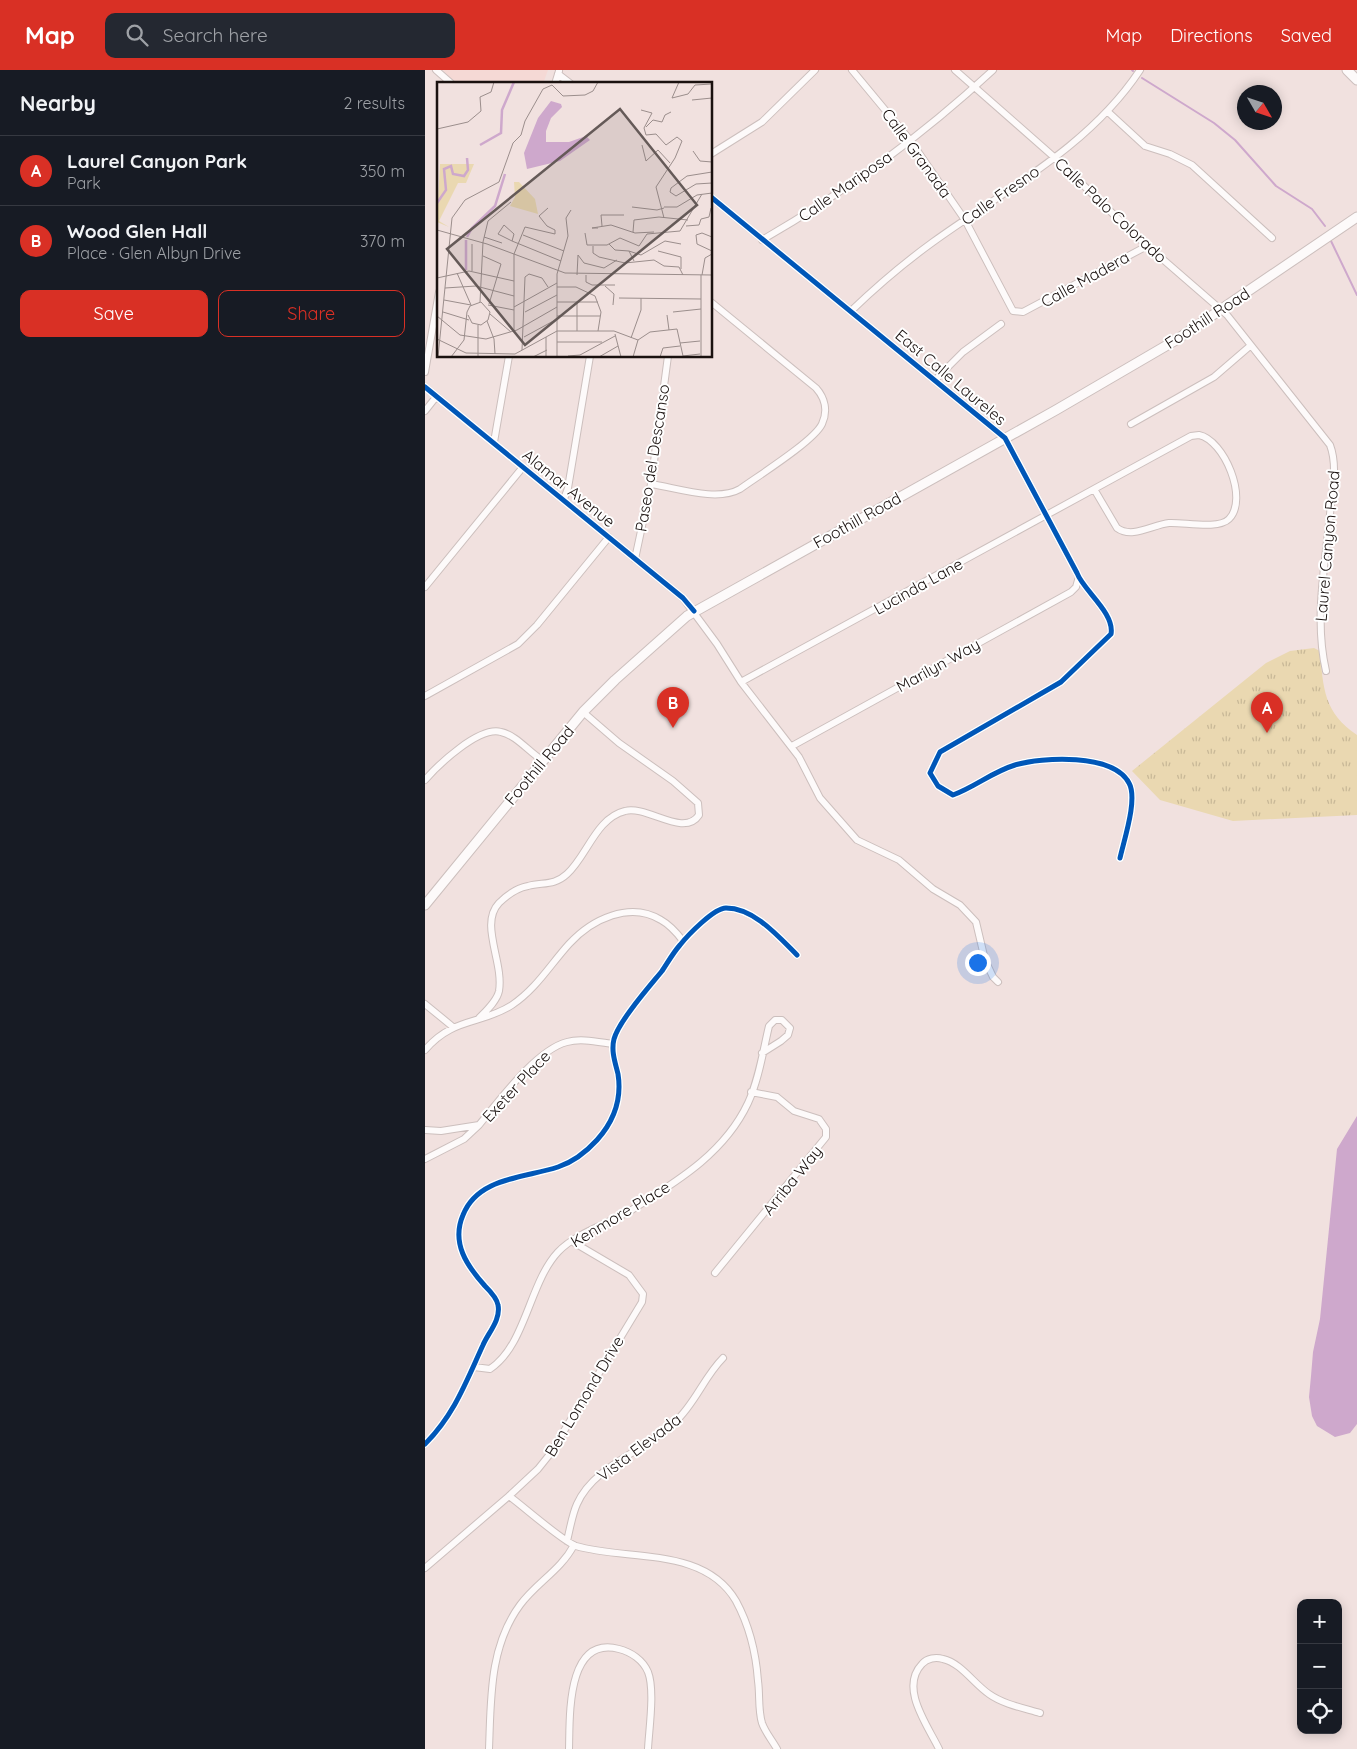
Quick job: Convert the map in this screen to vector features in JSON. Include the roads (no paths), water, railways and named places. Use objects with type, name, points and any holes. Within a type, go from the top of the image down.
[{"type":"main road","points":[[1347,70],[1357,80]]},
{"type":"main road","name":"Foothill Road","points":[[425,904],[583,712],[644,653],[694,611],[1005,438],[1168,344],[1221,310],[1357,216]]},
{"type":"street","points":[[436,70],[450,82]]},
{"type":"street","points":[[713,153],[761,122],[815,70]]},
{"type":"street","name":"Calle Granada","points":[[852,70],[911,140],[965,220],[1010,308],[1016,313],[1023,312]]},
{"type":"street","name":"Calle Palo Colorado","points":[[955,70],[1054,157],[1147,246],[1221,310]]},
{"type":"street","name":"Calle Mariposa","points":[[762,240],[846,189],[911,140],[975,88],[993,70]]},
{"type":"street","name":"Calle Fresno","points":[[851,311],[894,272],[1072,145],[1107,111],[1140,70]]},
{"type":"street","points":[[559,72],[569,82]]},
{"type":"street","points":[[1107,111],[1145,146],[1170,154],[1192,165],[1272,238]]},
{"type":"street","name":"East Calle Laureles","points":[[713,199],[1005,438],[1079,580],[1091,591],[1109,619],[1112,628],[1111,634],[1061,682],[940,752],[930,773],[938,786],[953,795],[990,775],[1016,765],[1073,759],[1092,761],[1116,770],[1129,783],[1132,802],[1120,858]]},
{"type":"street","name":"Calle Madera","points":[[1023,312],[1147,246]]},
{"type":"street","points":[[425,372],[437,303]]},
{"type":"street","points":[[651,484],[716,495],[731,494],[814,434],[824,418],[823,399],[816,388],[713,304]]},
{"type":"street","name":"Laurel Canyon Road","points":[[1221,310],[1326,438],[1333,452],[1333,484],[1320,632],[1326,671]]},
{"type":"street","points":[[935,380],[963,352],[1001,324]]},
{"type":"street","points":[[1131,424],[1214,377],[1250,346]]},
{"type":"street","points":[[493,442],[509,358]]},
{"type":"street","points":[[564,499],[568,488],[591,358]]},
{"type":"street","name":"Paseo del Descanso","points":[[635,559],[651,484],[668,358]]},
{"type":"street","name":"Alamar Avenue","points":[[425,387],[683,598],[694,611],[741,682],[792,746],[820,798],[857,840],[899,860],[933,889],[960,905],[976,922],[985,960],[997,982]]},
{"type":"street","points":[[425,411],[436,397]]},
{"type":"street","name":"Lucinda Lane","points":[[741,682],[1046,515],[1191,436],[1199,435],[1213,442],[1227,463],[1235,484],[1235,506],[1230,517],[1220,524],[1172,523],[1127,533],[1115,526],[1094,489]]},
{"type":"street","points":[[426,584],[523,467]]},
{"type":"street","name":"Paseo del Descanso","points":[[425,696],[518,644],[537,625],[609,537]]},
{"type":"street","name":"Marilyn Way","points":[[792,746],[1071,592],[1079,580]]},
{"type":"street","points":[[479,1018],[499,992],[499,963],[490,926],[491,917],[499,904],[518,889],[529,885],[548,885],[562,878],[577,863],[601,828],[622,812],[644,811],[679,824],[690,823],[699,816],[698,803],[619,744],[583,712]]},
{"type":"street","points":[[425,780],[455,752],[493,731],[507,734],[542,760]]},
{"type":"street","points":[[425,1444],[445,1421],[495,1324],[498,1306],[495,1298],[464,1259],[459,1239],[459,1227],[463,1213],[471,1201],[483,1190],[513,1178],[560,1166],[581,1155],[598,1138],[613,1116],[620,1094],[613,1044],[617,1032],[683,941],[714,912],[726,908],[752,916],[797,955]]},
{"type":"street","points":[[425,1050],[453,1027],[501,1011],[523,997],[581,933],[616,914],[632,912],[651,915],[669,925],[683,941]]},
{"type":"street","points":[[425,1004],[453,1027]]},
{"type":"street","name":"Kenmore Place","points":[[474,1366],[490,1369],[507,1350],[545,1270],[559,1251],[629,1211],[704,1161],[718,1149],[731,1132],[751,1092],[769,1026],[775,1020],[782,1020],[788,1023],[791,1028],[788,1035],[762,1053]]},
{"type":"street","name":"Exeter Place","points":[[425,1159],[464,1139],[479,1126],[536,1060],[550,1049],[568,1042],[581,1040],[613,1044]]},
{"type":"street","name":"Arriba Way","points":[[715,1273],[825,1137],[825,1126],[815,1117],[794,1111],[777,1097],[751,1092]]},
{"type":"street","name":"Exeter Place","points":[[425,1130],[441,1131],[479,1126]]},
{"type":"street","name":"Ben Lomond Drive","points":[[425,1568],[538,1469],[550,1454],[643,1298],[639,1286],[629,1275],[573,1242]]},
{"type":"street","name":"Vista Elevada","points":[[567,1541],[576,1506],[587,1488],[606,1471],[675,1423],[687,1410],[723,1358]]},
{"type":"street","points":[[509,1496],[574,1545],[681,1561],[704,1572],[731,1594],[750,1633],[758,1678],[760,1716],[764,1729],[777,1749]]},
{"type":"street","points":[[489,1749],[492,1678],[496,1659],[509,1624],[520,1604],[558,1568],[574,1545]]},
{"type":"street","points":[[569,1749],[571,1698],[578,1670],[592,1652],[611,1647],[629,1652],[643,1664],[648,1672],[651,1690],[649,1749]]},
{"type":"street","points":[[939,1749],[921,1715],[913,1688],[920,1666],[926,1660],[935,1658],[945,1659],[989,1694],[1040,1713]]},
{"type":"waterway","points":[[1142,78],[1214,123],[1235,140],[1276,186],[1312,209],[1325,226]]},
{"type":"waterway","points":[[1331,241],[1357,295]]},
{"type":"place","name":"Wood Glen Hall","points":[[673,728]]},
{"type":"place","name":"Laurel Canyon Park","points":[[1267,733]]}]
